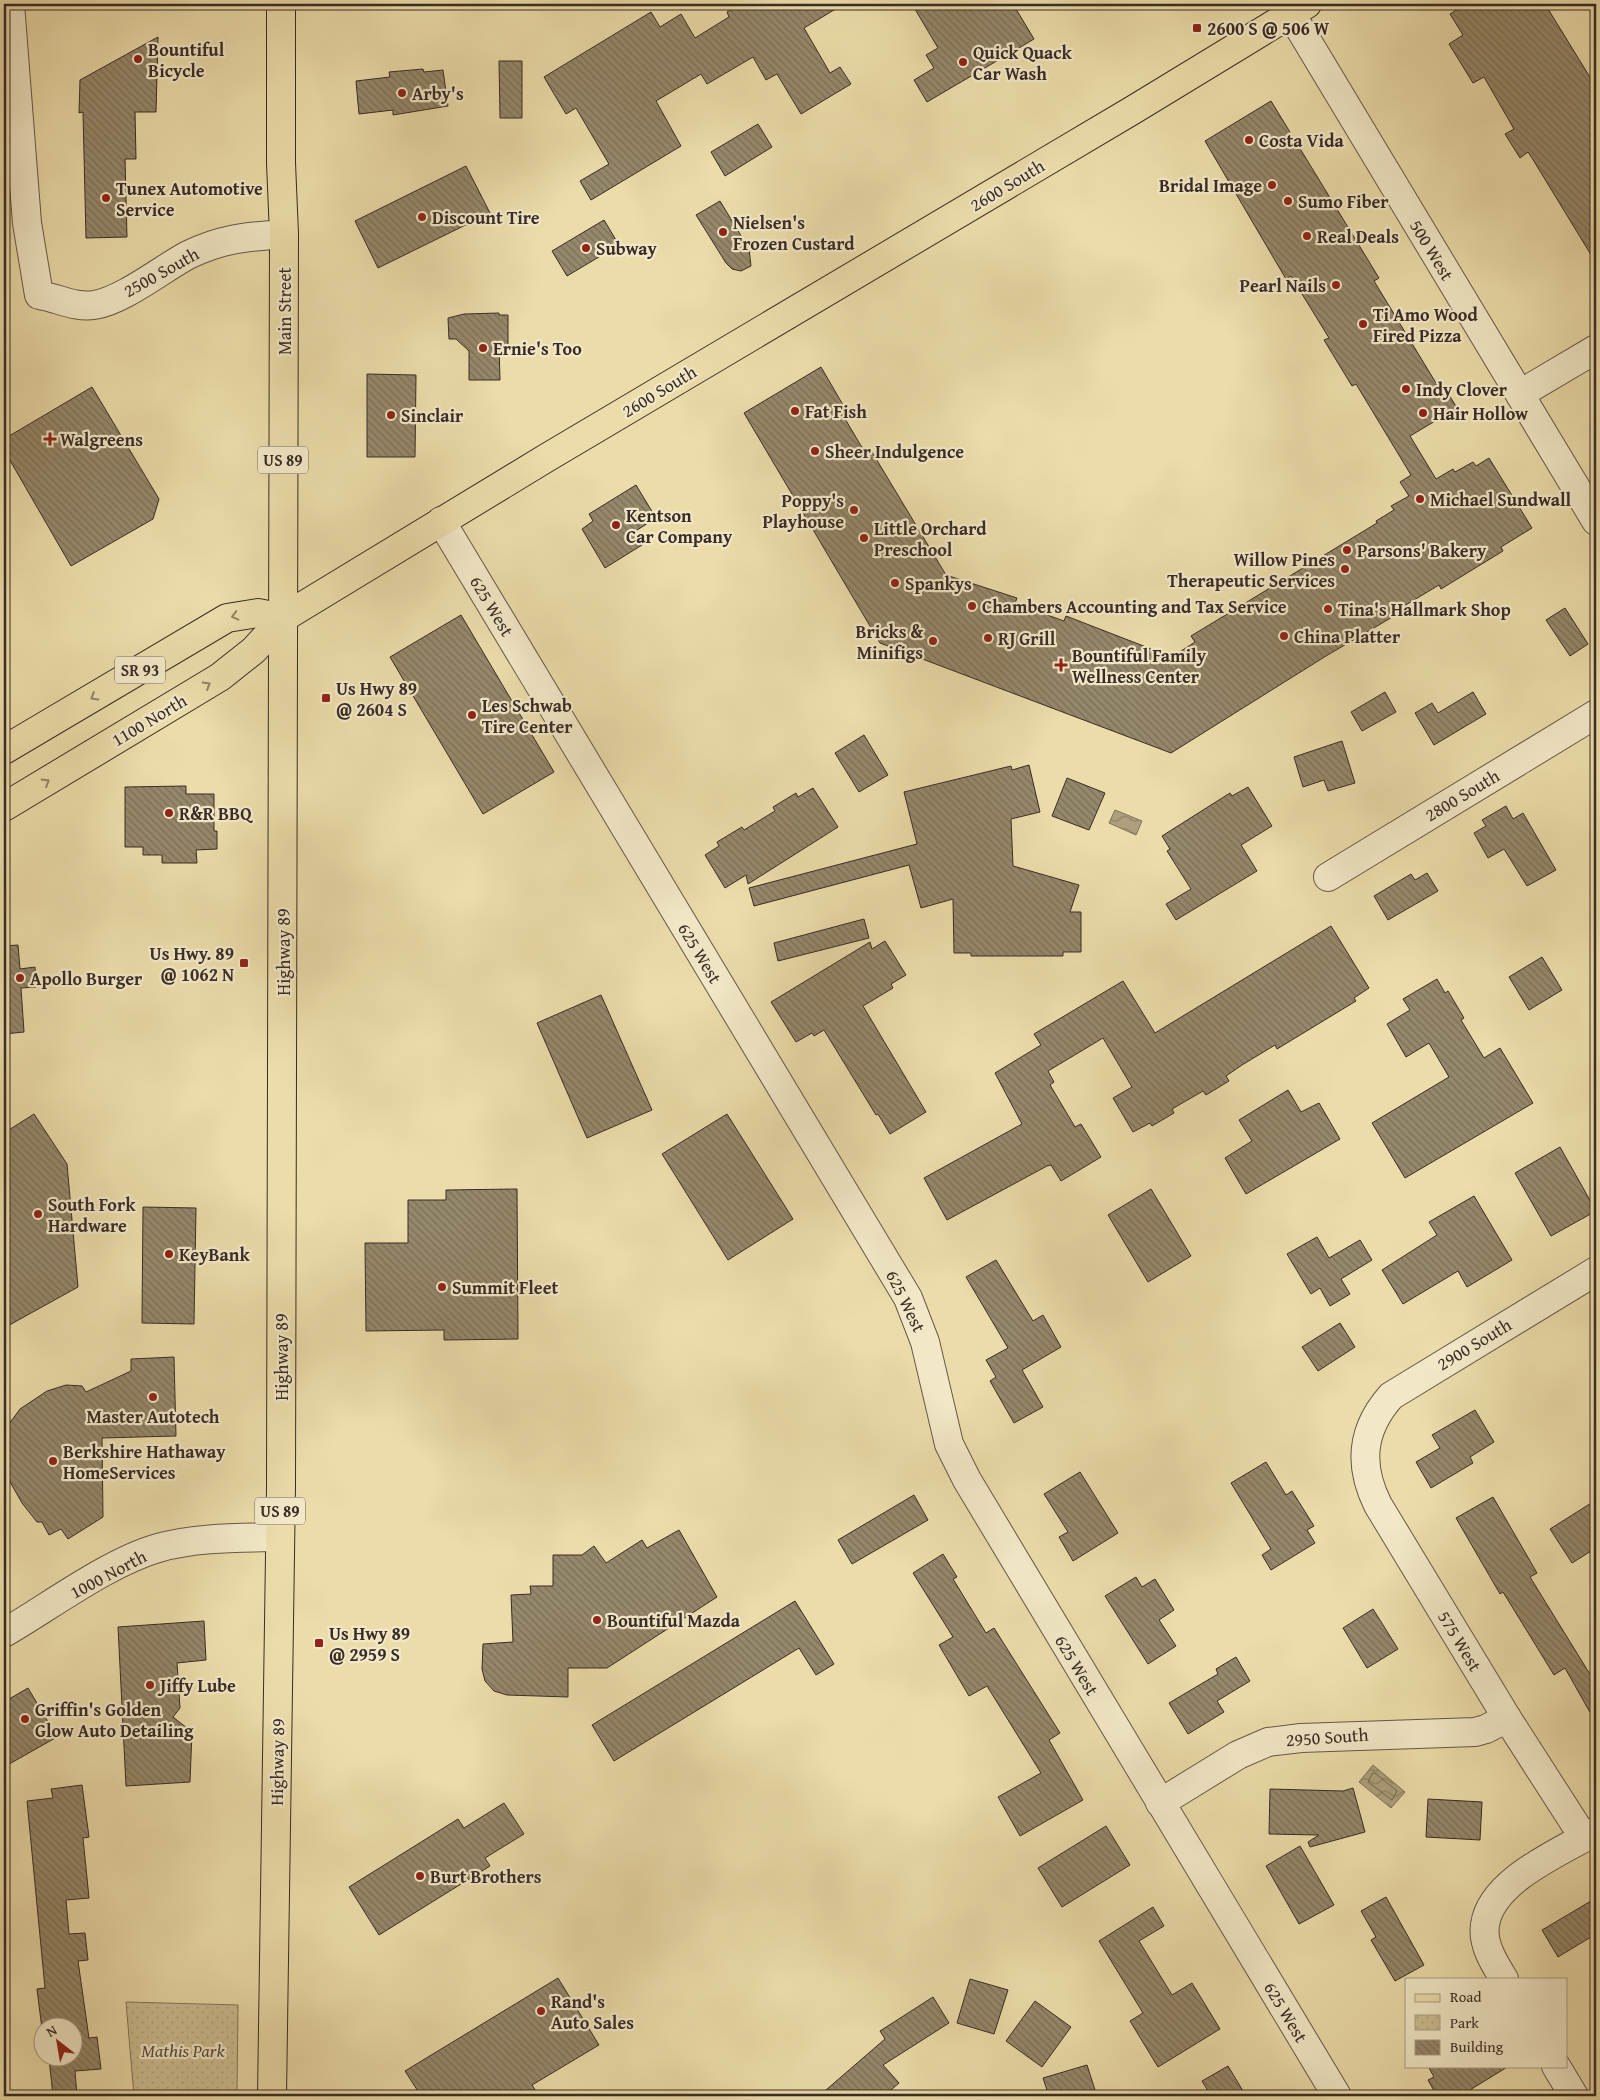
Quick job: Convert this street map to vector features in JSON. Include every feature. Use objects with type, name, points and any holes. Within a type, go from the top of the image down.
[{"type":"main road","name":"Main Street","points":[[281,4],[280,163],[284,234],[283,618]]},
{"type":"main road","name":"2600 South","points":[[283,618],[441,521],[1133,110],[1294,7]]},
{"type":"main road","name":"SR 93","points":[[4,750],[227,618],[258,613],[283,618]]},
{"type":"main road","name":"1100 North","points":[[4,807],[220,677],[254,650],[283,618]]},
{"type":"main road","name":"Highway 89","points":[[272,2096],[280,1536],[283,618]]},
{"type":"street","name":"2500 South","points":[[10,4],[27,223],[39,295],[82,306],[104,303],[187,256],[213,244],[233,238],[284,234]]},
{"type":"street","name":"500 West","points":[[1294,7],[1596,521]]},
{"type":"street","points":[[1520,394],[1596,348]]},
{"type":"street","name":"625 West","points":[[441,521],[908,1298],[923,1336],[944,1428],[958,1462],[1336,2096]]},
{"type":"street","name":"2800 South","points":[[1328,877],[1596,714]]},
{"type":"street","name":"2900 South","points":[[1368,1434],[1383,1405],[1402,1387],[1596,1270]]},
{"type":"street","name":"575 West","points":[[1368,1434],[1364,1459],[1372,1494],[1506,1718],[1590,1834]]},
{"type":"street","name":"1000 North","points":[[4,1633],[111,1569],[156,1548],[201,1540],[280,1536]]},
{"type":"street","name":"2950 South","points":[[1160,1803],[1238,1755],[1268,1742],[1301,1738],[1475,1732],[1486,1729],[1506,1718]]},
{"type":"street","points":[[1503,1978],[1489,1953],[1486,1939],[1485,1926],[1488,1915],[1497,1898],[1513,1881],[1590,1834]]},
{"type":"street","points":[[1557,2068],[1574,2096]]},
{"type":"green space","name":"Mathis Park","points":[[126,2002],[238,2005],[237,2096],[134,2096]]},
{"type":"water","points":[[1115,810],[1142,821],[1136,835],[1109,823]]},
{"type":"water","points":[[1373,1765],[1405,1792],[1391,1808],[1359,1782]]},
{"type":"building","points":[[741,4],[844,4],[804,28],[830,73],[840,67],[851,84],[801,114],[777,74],[766,80],[753,57],[707,84],[701,74],[656,101],[681,146],[591,200],[580,181],[609,164],[576,108],[566,114],[544,77],[651,12],[660,27],[681,14],[695,38],[729,17],[727,12]]},
{"type":"building","name":"Quick Quack Car Wash","points":[[912,4],[1013,4],[1034,39],[927,102],[914,80],[934,68],[926,55],[938,48]]},
{"type":"building","points":[[1466,4],[1545,4],[1596,87],[1596,263],[1528,152],[1520,158],[1505,134],[1514,129],[1484,77],[1473,83],[1449,44],[1463,35],[1450,14]]},
{"type":"building","points":[[158,37],[156,112],[135,112],[136,159],[125,159],[127,237],[86,238],[83,112],[79,113],[80,80]]},
{"type":"building","points":[[499,61],[522,61],[522,118],[500,118]]},
{"type":"building","name":"Arby's","points":[[423,69],[424,72],[443,70],[448,106],[393,115],[393,110],[359,114],[356,81],[390,77],[389,72]]},
{"type":"building","points":[[1271,101],[1379,278],[1374,281],[1439,388],[1443,385],[1457,408],[1410,436],[1436,479],[1453,469],[1455,472],[1473,462],[1476,466],[1489,458],[1532,528],[1501,547],[1503,551],[1441,589],[1439,585],[1404,606],[1406,609],[1326,656],[1171,753],[880,643],[744,413],[821,367],[846,410],[841,412],[867,456],[872,452],[946,575],[1017,598],[1015,603],[1039,612],[1064,621],[1066,616],[1172,657],[1195,642],[1191,636],[1377,523],[1376,521],[1394,510],[1391,506],[1409,496],[1400,482],[1411,475],[1356,384],[1352,386],[1324,340],[1329,338],[1291,276],[1286,279],[1205,141]]},
{"type":"building","points":[[758,124],[772,147],[725,176],[711,152]]},
{"type":"building","name":"Discount Tire","points":[[466,166],[490,213],[378,268],[355,221]]},
{"type":"building","name":"Nielsen's Frozen Custard","points":[[720,201],[749,249],[751,266],[741,271],[732,269],[726,263],[696,215]]},
{"type":"building","name":"Subway","points":[[604,220],[619,245],[567,276],[552,251]]},
{"type":"building","name":"Ernie's Too","points":[[499,313],[499,315],[508,315],[508,345],[499,345],[500,380],[469,380],[469,351],[456,339],[449,339],[448,318],[464,314]]},
{"type":"building","name":"Sinclair","points":[[367,374],[416,375],[415,457],[367,457]]},
{"type":"building","name":"Walgreens","points":[[92,387],[159,499],[153,519],[71,566],[4,450],[4,439]]},
{"type":"building","name":"Kentson Car Company","points":[[636,485],[656,518],[634,532],[642,545],[605,568],[582,529],[593,521],[589,514]]},
{"type":"building","points":[[1565,608],[1588,644],[1570,656],[1546,620]]},
{"type":"building","name":"Les Schwab Tire Center","points":[[461,615],[554,772],[483,814],[390,657]]},
{"type":"building","points":[[1385,692],[1396,712],[1362,731],[1351,712]]},
{"type":"building","points":[[1473,692],[1486,714],[1434,745],[1415,713],[1432,703],[1438,713]]},
{"type":"building","points":[[864,735],[888,775],[859,792],[835,753]]},
{"type":"building","points":[[1342,741],[1355,783],[1328,791],[1324,780],[1303,787],[1294,757]]},
{"type":"building","points":[[1029,765],[1040,812],[1011,819],[1013,866],[1079,885],[1070,912],[1081,912],[1081,952],[1063,952],[1063,956],[971,956],[971,953],[954,953],[953,899],[921,908],[909,865],[754,906],[749,888],[917,844],[904,792],[1011,766],[1012,770]]},
{"type":"building","points":[[1067,778],[1105,793],[1089,830],[1052,816]]},
{"type":"building","name":"R&R BBQ","points":[[186,786],[186,794],[214,794],[214,831],[217,831],[217,849],[196,850],[197,863],[162,863],[162,855],[143,855],[143,847],[125,847],[125,787]]},
{"type":"building","points":[[1248,787],[1272,826],[1241,845],[1257,871],[1176,920],[1166,904],[1191,889],[1167,851],[1170,849],[1162,836],[1230,793],[1232,796]]},
{"type":"building","points":[[813,788],[838,827],[748,884],[746,875],[725,888],[705,855],[719,846],[717,842],[742,827],[744,830],[775,811],[773,807],[796,793],[798,797]]},
{"type":"building","points":[[1506,806],[1513,819],[1523,813],[1556,870],[1527,886],[1504,849],[1488,858],[1474,833],[1486,826],[1482,820]]},
{"type":"building","points":[[1427,873],[1438,891],[1388,920],[1374,896],[1411,874],[1415,880]]},
{"type":"building","points":[[864,919],[869,938],[778,961],[774,943]]},
{"type":"building","points":[[1331,926],[1369,988],[1354,998],[1356,1001],[1277,1049],[1275,1045],[1242,1065],[1226,1076],[1229,1081],[1206,1095],[1203,1091],[1172,1109],[1174,1113],[1152,1126],[1150,1123],[1133,1132],[1113,1098],[1132,1087],[1103,1038],[1048,1071],[1054,1082],[1050,1085],[1075,1127],[1081,1124],[1101,1157],[1061,1181],[1051,1165],[1047,1166],[947,1220],[924,1178],[1022,1124],[995,1073],[1041,1045],[1034,1034],[1123,981],[1155,1033]]},
{"type":"building","points":[[885,941],[906,975],[891,984],[893,988],[863,1006],[926,1112],[890,1134],[878,1114],[876,1115],[824,1030],[814,1036],[812,1033],[796,1042],[771,1002],[870,942],[872,949]]},
{"type":"building","name":"Apollo Burger","points":[[18,945],[20,969],[35,967],[36,987],[21,988],[24,1032],[4,1034],[4,946]]},
{"type":"building","points":[[1542,957],[1562,990],[1529,1010],[1509,977]]},
{"type":"building","points":[[1437,979],[1445,993],[1448,991],[1464,1018],[1461,1020],[1484,1058],[1500,1048],[1533,1103],[1405,1178],[1372,1123],[1449,1077],[1429,1043],[1406,1057],[1387,1024],[1410,1010],[1403,999]]},
{"type":"building","points":[[601,995],[652,1110],[587,1138],[537,1023]]},
{"type":"building","points":[[1288,1090],[1301,1112],[1319,1103],[1340,1139],[1246,1194],[1225,1158],[1252,1141],[1239,1120]]},
{"type":"building","name":"South Fork Hardware","points":[[34,1114],[67,1164],[78,1287],[4,1328],[4,1133]]},
{"type":"building","points":[[727,1114],[793,1219],[728,1260],[662,1154]]},
{"type":"building","points":[[1560,1147],[1596,1211],[1551,1236],[1515,1173]]},
{"type":"building","name":"Summit Fleet","points":[[517,1189],[518,1339],[444,1340],[444,1330],[366,1331],[365,1243],[408,1243],[408,1200],[446,1200],[446,1190]]},
{"type":"building","points":[[1151,1189],[1191,1256],[1148,1282],[1108,1215]]},
{"type":"building","points":[[1474,1196],[1512,1260],[1467,1287],[1458,1271],[1403,1304],[1382,1270],[1437,1235],[1429,1222]]},
{"type":"building","name":"KeyBank","points":[[143,1207],[196,1208],[194,1324],[142,1323]]},
{"type":"building","points":[[1317,1237],[1329,1258],[1360,1240],[1372,1260],[1341,1279],[1350,1294],[1330,1306],[1320,1288],[1311,1294],[1287,1254]]},
{"type":"building","points":[[996,1260],[1033,1321],[1043,1315],[1061,1347],[1022,1370],[1043,1407],[1014,1423],[990,1381],[996,1377],[986,1360],[1008,1348],[966,1277]]},
{"type":"building","points":[[1340,1323],[1355,1347],[1318,1371],[1302,1347]]},
{"type":"building","name":"Berkshire Hathaway HomeServices","points":[[174,1357],[176,1436],[102,1438],[103,1517],[68,1539],[61,1529],[49,1535],[42,1522],[37,1522],[22,1503],[9,1480],[4,1462],[4,1427],[9,1424],[20,1409],[47,1391],[66,1385],[82,1386],[86,1392],[131,1371],[131,1359]]},
{"type":"building","points":[[1475,1410],[1494,1442],[1470,1457],[1473,1463],[1431,1488],[1416,1462],[1440,1448],[1432,1435]]},
{"type":"building","points":[[1266,1462],[1286,1495],[1292,1491],[1314,1526],[1307,1530],[1315,1543],[1271,1570],[1262,1555],[1271,1549],[1231,1483]]},
{"type":"building","points":[[1080,1472],[1118,1533],[1073,1561],[1059,1537],[1068,1532],[1044,1494]]},
{"type":"building","points":[[914,1495],[928,1520],[852,1564],[838,1540]]},
{"type":"building","points":[[1493,1497],[1537,1573],[1530,1577],[1596,1684],[1596,1723],[1565,1668],[1554,1675],[1503,1592],[1500,1594],[1456,1518]]},
{"type":"building","points":[[1596,1500],[1596,1548],[1572,1563],[1550,1529]]},
{"type":"building","name":"Bountiful Mazda","points":[[679,1530],[717,1597],[607,1668],[568,1668],[568,1697],[507,1695],[494,1691],[485,1681],[482,1669],[483,1644],[513,1642],[511,1595],[531,1594],[530,1586],[553,1586],[553,1555],[582,1555],[594,1546],[606,1563],[642,1540],[647,1548]]},
{"type":"building","points":[[943,1554],[957,1577],[953,1579],[986,1633],[994,1628],[1060,1733],[1049,1740],[1083,1800],[1020,1836],[998,1797],[1041,1773],[987,1686],[969,1696],[939,1645],[953,1637],[913,1573]]},
{"type":"building","points":[[1136,1577],[1142,1587],[1155,1579],[1174,1610],[1159,1620],[1176,1646],[1148,1664],[1105,1596]]},
{"type":"building","points":[[795,1601],[834,1664],[816,1675],[799,1648],[614,1761],[592,1725]]},
{"type":"building","points":[[1373,1609],[1398,1649],[1367,1668],[1343,1628]]},
{"type":"building","name":"Jiffy Lube","points":[[204,1621],[206,1660],[177,1663],[180,1708],[173,1717],[192,1732],[190,1782],[126,1786],[118,1627]]},
{"type":"building","points":[[1236,1657],[1250,1681],[1217,1701],[1224,1712],[1188,1734],[1169,1703],[1218,1674],[1216,1669]]},
{"type":"building","name":"Griffin's Golden Glow Auto Detailing","points":[[28,1688],[57,1737],[4,1767],[4,1702]]},
{"type":"building","points":[[82,1785],[89,1837],[83,1838],[89,1898],[66,1900],[69,1934],[85,1933],[88,1960],[78,1961],[89,2038],[97,2037],[101,2069],[75,2071],[77,2096],[53,2096],[50,2068],[82,2068],[82,2018],[41,2018],[37,1989],[45,1988],[27,1801],[53,1798],[51,1789]]},
{"type":"building","points":[[1353,1788],[1365,1832],[1310,1847],[1308,1842],[1319,1835],[1269,1834],[1270,1789],[1343,1791]]},
{"type":"building","points":[[1428,1799],[1482,1802],[1480,1840],[1426,1837]]},
{"type":"building","name":"Burt Brothers","points":[[504,1803],[524,1834],[485,1858],[490,1866],[379,1935],[349,1887],[458,1819],[464,1828]]},
{"type":"building","points":[[1106,1826],[1130,1865],[1062,1907],[1038,1868]]},
{"type":"building","points":[[1300,1846],[1334,1905],[1299,1924],[1266,1866]]},
{"type":"building","points":[[1386,1897],[1424,1965],[1395,1981],[1371,1940],[1376,1937],[1361,1911]]},
{"type":"building","points":[[1596,1898],[1596,1934],[1558,1957],[1542,1930]]},
{"type":"building","points":[[1153,1907],[1164,1926],[1139,1941],[1172,1995],[1192,1983],[1220,2029],[1158,2067],[1130,2021],[1143,2013],[1099,1941]]},
{"type":"building","name":"Rand's Auto Sales","points":[[558,1978],[599,2045],[532,2085],[539,2096],[421,2096],[405,2071]]},
{"type":"building","points":[[970,1979],[1008,1990],[994,2034],[957,2023]]},
{"type":"building","points":[[933,1997],[949,2023],[883,2065],[899,2083],[884,2096],[819,2096],[885,2039],[880,2031]]},
{"type":"building","points":[[1035,2001],[1071,2027],[1042,2067],[1006,2041]]},
{"type":"building","points":[[1087,2065],[1097,2096],[1049,2096],[1043,2078]]},
{"type":"building","points":[[1228,2066],[1246,2096],[1211,2096],[1202,2081]]},
{"type":"building","points":[[1429,2068],[1506,2068],[1460,2096],[1437,2096],[1428,2080],[1434,2077]]},
{"type":"place","name":"2600 S @ 506 W","points":[[1197,28]]},
{"type":"place","name":"Bountiful Bicycle","points":[[138,59]]},
{"type":"place","name":"Quick Quack Car Wash","points":[[963,62]]},
{"type":"place","name":"Arby's","points":[[402,93]]},
{"type":"place","name":"Costa Vida","points":[[1249,140]]},
{"type":"place","name":"Bridal Image","points":[[1272,185]]},
{"type":"place","name":"Tunex Automotive Service","points":[[106,198]]},
{"type":"place","name":"Sumo Fiber","points":[[1288,201]]},
{"type":"place","name":"Discount Tire","points":[[422,217]]},
{"type":"place","name":"Nielsen's Frozen Custard","points":[[723,232]]},
{"type":"place","name":"Real Deals","points":[[1307,236]]},
{"type":"place","name":"Subway","points":[[586,248]]},
{"type":"place","name":"Pearl Nails","points":[[1336,285]]},
{"type":"place","name":"Ti Amo Wood Fired Pizza","points":[[1363,324]]},
{"type":"place","name":"Ernie's Too","points":[[483,348]]},
{"type":"place","name":"Indy Clover","points":[[1406,389]]},
{"type":"place","name":"Fat Fish","points":[[795,411]]},
{"type":"place","name":"Hair Hollow","points":[[1423,413]]},
{"type":"place","name":"Sinclair","points":[[391,415]]},
{"type":"place","name":"Walgreens","points":[[50,439]]},
{"type":"place","name":"Sheer Indulgence","points":[[815,451]]},
{"type":"place","name":"Michael Sundwall","points":[[1420,499]]},
{"type":"place","name":"Poppy's Playhouse","points":[[854,510]]},
{"type":"place","name":"Kentson Car Company","points":[[616,525]]},
{"type":"place","name":"Little Orchard Preschool","points":[[864,538]]},
{"type":"place","name":"Parsons' Bakery","points":[[1347,550]]},
{"type":"place","name":"Willow Pines Therapeutic Services","points":[[1345,569]]},
{"type":"place","name":"Spankys","points":[[895,583]]},
{"type":"place","name":"Chambers Accounting and Tax Service","points":[[972,606]]},
{"type":"place","name":"Tina's Hallmark Shop","points":[[1328,609]]},
{"type":"place","name":"China Platter","points":[[1284,636]]},
{"type":"place","name":"RJ Grill","points":[[988,638]]},
{"type":"place","name":"Bricks & Minifigs","points":[[933,641]]},
{"type":"place","name":"Bountiful Family Wellness Center","points":[[1061,665]]},
{"type":"place","name":"Us Hwy 89 @ 2604 S","points":[[326,698]]},
{"type":"place","name":"Les Schwab Tire Center","points":[[472,715]]},
{"type":"place","name":"R&R BBQ","points":[[169,813]]},
{"type":"place","name":"Us Hwy. 89 @ 1062 N","points":[[244,963]]},
{"type":"place","name":"Apollo Burger","points":[[20,978]]},
{"type":"place","name":"South Fork Hardware","points":[[38,1214]]},
{"type":"place","name":"KeyBank","points":[[169,1254]]},
{"type":"place","name":"Summit Fleet","points":[[442,1287]]},
{"type":"place","name":"Master Autotech","points":[[153,1397]]},
{"type":"place","name":"Berkshire Hathaway HomeServices","points":[[53,1461]]},
{"type":"place","name":"Bountiful Mazda","points":[[597,1620]]},
{"type":"place","name":"Us Hwy 89 @ 2959 S","points":[[319,1643]]},
{"type":"place","name":"Jiffy Lube","points":[[150,1685]]},
{"type":"place","name":"Griffin's Golden Glow Auto Detailing","points":[[25,1719]]},
{"type":"place","name":"Burt Brothers","points":[[420,1876]]},
{"type":"place","name":"Rand's Auto Sales","points":[[541,2011]]}]
